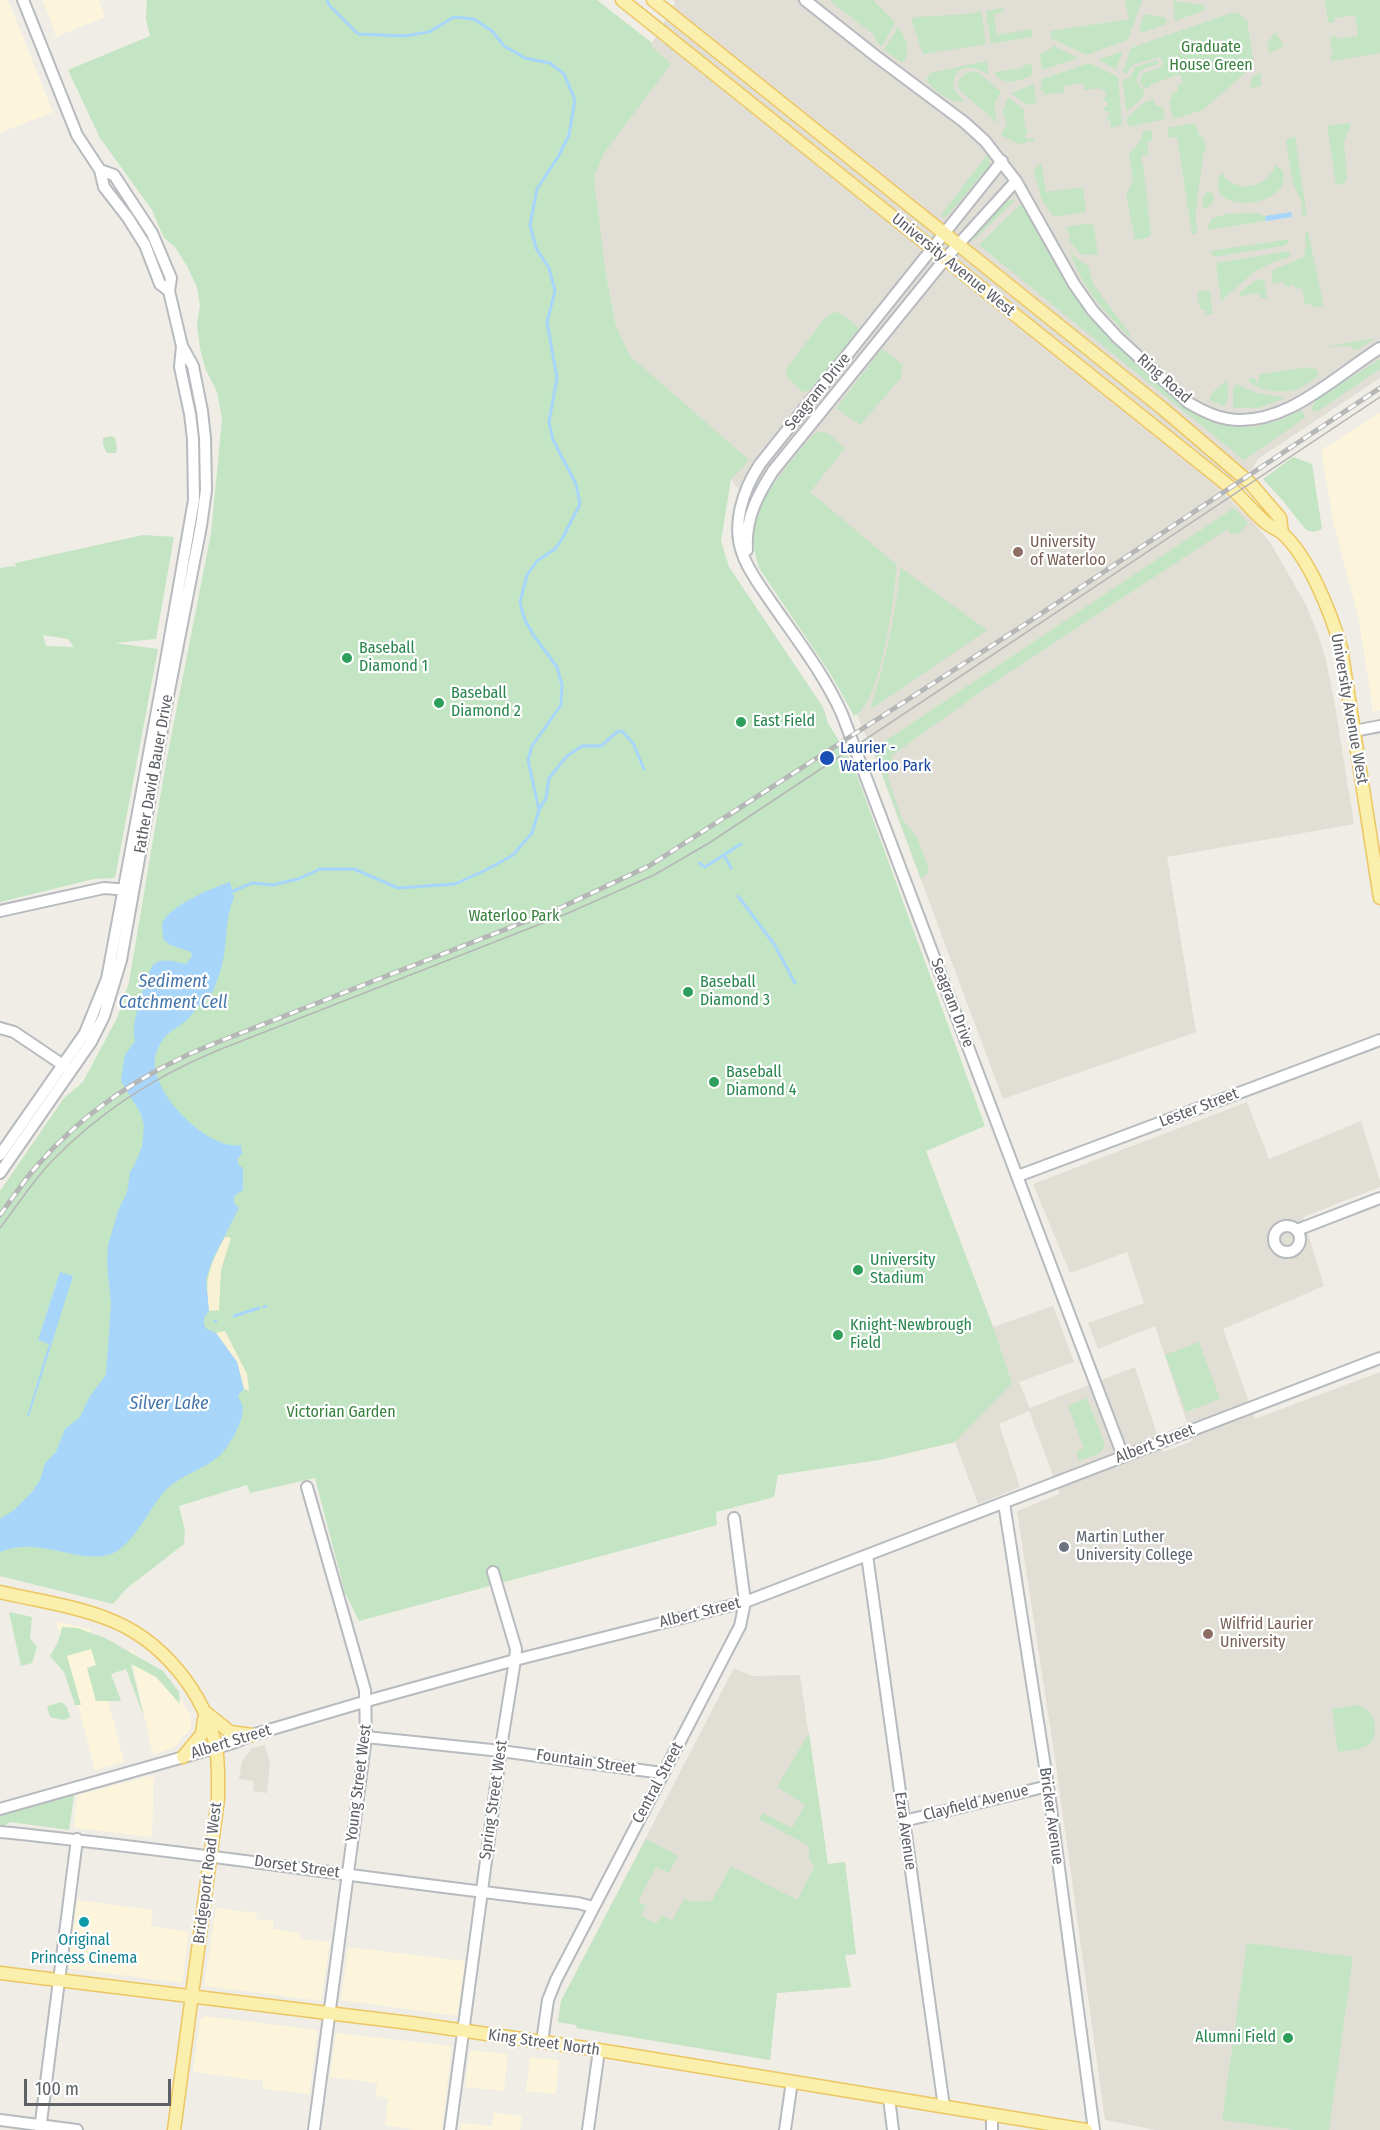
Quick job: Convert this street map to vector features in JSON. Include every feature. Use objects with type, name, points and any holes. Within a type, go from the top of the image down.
[{"type":"main road","name":"University Avenue West","points":[[622,0],[1230,487],[1267,524],[1282,533],[1310,572],[1336,629],[1341,648],[1380,898]]},
{"type":"main road","name":"University Avenue West","points":[[653,0],[1162,408],[1244,478],[1280,518],[1282,533]]},
{"type":"main road","points":[[0,1592],[107,1618],[138,1634],[169,1660],[190,1687],[204,1711],[230,1732],[252,1735]]},
{"type":"main road","points":[[183,1757],[202,1734],[204,1711]]},
{"type":"main road","name":"Bridgeport Road West","points":[[174,2130],[218,1799],[216,1748],[204,1711]]},
{"type":"main road","name":"King Street North","points":[[0,1973],[599,2050],[1086,2130]]},
{"type":"street","name":"Father David Bauer Drive","points":[[0,1173],[68,1068],[102,994],[128,890],[194,500],[193,440],[180,367],[182,346],[169,291],[171,278],[152,233],[114,175],[100,170],[77,135],[23,0]]},
{"type":"street","name":"Ring Road","points":[[805,0],[976,131],[1016,181],[1074,284],[1093,310],[1117,337],[1178,394],[1203,411],[1227,419],[1257,419],[1272,416],[1304,399],[1380,348]]},
{"type":"street","points":[[943,234],[1002,161]]},
{"type":"street","points":[[957,245],[1016,181]]},
{"type":"street","name":"Seagram Drive","points":[[943,234],[753,476],[742,503],[739,523],[742,555],[825,681],[842,714],[1123,1456]]},
{"type":"street","name":"Seagram Drive","points":[[749,568],[747,527],[759,492],[773,471],[957,245]]},
{"type":"street","points":[[1354,731],[1380,726]]},
{"type":"street","points":[[0,911],[104,888],[128,890]]},
{"type":"street","points":[[0,1028],[14,1032],[68,1068]]},
{"type":"street","name":"Lester Street","points":[[1018,1176],[1380,1040]]},
{"type":"street","name":"Father David Bauer Drive","points":[[0,1155],[68,1068]]},
{"type":"street","points":[[1297,1230],[1380,1198]]},
{"type":"street","name":"Albert Street","points":[[0,1809],[216,1748],[367,1701],[515,1660],[745,1602],[1380,1358]]},
{"type":"street","name":"Young Street West","points":[[307,1487],[367,1701],[366,1737],[314,2130]]},
{"type":"street","name":"Bricker Avenue","points":[[1004,1503],[1048,1786],[1094,2130]]},
{"type":"street","name":"Central Street","points":[[542,2042],[548,2000],[556,1980],[740,1626],[745,1602],[734,1518]]},
{"type":"street","name":"Ezra Avenue","points":[[867,1555],[944,2107]]},
{"type":"street","name":"Spring Street West","points":[[450,2130],[516,1649],[493,1572]]},
{"type":"street","name":"Fountain Street","points":[[366,1737],[501,1751],[662,1773]]},
{"type":"street","name":"Clayfield Avenue","points":[[904,1821],[1048,1786]]},
{"type":"street","name":"Dorset Street","points":[[0,1832],[211,1855],[347,1875],[593,1906]]},
{"type":"street","points":[[40,2128],[77,1839]]},
{"type":"street","points":[[588,2130],[599,2050]]},
{"type":"street","points":[[785,2130],[792,2081]]},
{"type":"street","points":[[889,2098],[893,2130]]},
{"type":"street","points":[[992,2114],[992,2130]]},
{"type":"street","points":[[0,2120],[40,2128],[77,2130]]},
{"type":"shaded area","points":[[0,0],[8,0],[53,112],[0,133]]},
{"type":"shaded area","points":[[43,0],[99,0],[105,17],[56,37]]},
{"type":"shaded area","name":"University of Waterloo","points":[[673,0],[1380,0],[1380,378],[1258,459],[1253,468],[1220,490],[1254,523],[1271,544],[1306,605],[1318,634],[1326,660],[1335,706],[1354,824],[1167,857],[1196,1032],[1003,1099],[875,757],[843,682],[758,518],[732,480],[625,371],[586,171],[675,3]]},
{"type":"shaded area","points":[[1380,413],[1380,710],[1373,712],[1359,620],[1334,525],[1321,450]]},
{"type":"shaded area","name":"Wilfrid Laurier University","points":[[1247,1102],[1269,1159],[1361,1121],[1380,1181],[1380,1187],[1303,1217],[1324,1286],[1223,1329],[1255,1419],[1380,1372],[1380,2130],[1157,2130],[1105,2120],[1055,1758],[1017,1511],[1060,1494],[1029,1411],[999,1424],[1020,1487],[978,1504],[955,1442],[879,1460],[933,1171],[993,1327],[1053,1306],[1074,1362],[1019,1382],[1030,1408],[1135,1367],[1163,1452],[1193,1441],[1155,1326],[1098,1349],[1088,1323],[1144,1303],[1127,1252],[1070,1273],[1033,1184]]},
{"type":"shaded area","points":[[56,1621],[90,1629],[124,1762],[95,1770]]},
{"type":"shaded area","points":[[129,1648],[153,1668],[176,1692],[191,1716],[191,1728],[175,1747],[153,1755]]},
{"type":"shaded area","points":[[734,1668],[752,1676],[800,1675],[828,1864],[845,1862],[856,1954],[845,1955],[851,1987],[777,1993],[770,2060],[577,2028],[576,2025],[558,2022],[561,2001]]},
{"type":"shaded area","points":[[265,1745],[270,1764],[267,1793],[253,1791],[254,1781],[239,1779],[242,1761],[252,1748]]},
{"type":"shaded area","points":[[154,1775],[152,1837],[74,1828],[77,1795]]},
{"type":"shaded area","points":[[77,1900],[153,1910],[151,1926],[189,1932],[182,1983],[67,1968]]},
{"type":"shaded area","points":[[216,1908],[257,1913],[256,1919],[273,1921],[273,1929],[300,1933],[300,1939],[330,1942],[321,2001],[204,1986]]},
{"type":"shaded area","points":[[348,1947],[465,1961],[457,2016],[341,2000]]},
{"type":"shaded area","points":[[205,2016],[318,2030],[309,2094],[263,2089],[263,2081],[193,2072],[200,2019]]},
{"type":"shaded area","points":[[336,2033],[452,2046],[442,2130],[413,2130],[385,2125],[388,2098],[376,2096],[377,2083],[330,2077]]},
{"type":"shaded area","points":[[470,2050],[508,2054],[504,2091],[465,2087]]},
{"type":"shaded area","points":[[530,2057],[559,2060],[556,2094],[526,2091]]},
{"type":"shaded area","points":[[494,2113],[522,2116],[520,2130],[460,2130],[461,2123],[492,2126]]},
{"type":"green space","name":"Waterloo Park","points":[[147,0],[597,0],[652,43],[651,46],[671,64],[604,153],[594,177],[605,269],[616,326],[630,356],[749,460],[731,479],[721,541],[729,567],[823,707],[828,723],[852,762],[985,1126],[926,1151],[1012,1383],[955,1442],[879,1460],[778,1475],[774,1497],[716,1512],[717,1525],[359,1621],[345,1593],[315,1478],[250,1493],[247,1485],[179,1506],[185,1531],[184,1544],[126,1589],[113,1604],[0,1576],[0,1191],[64,1098],[83,1082],[117,1018],[129,982],[166,763],[211,533],[222,419],[217,392],[205,368],[200,348],[197,325],[200,305],[197,287],[175,247],[164,238],[152,210],[100,138],[68,70],[150,36],[146,19]]},
{"type":"green space","points":[[829,0],[873,0],[895,22],[882,46],[873,34]]},
{"type":"green space","points":[[1125,0],[1142,0],[1128,40],[1086,55],[1051,38],[1051,31],[1129,19]]},
{"type":"green space","points":[[1325,0],[1380,0],[1380,53],[1331,61],[1330,55],[1333,55],[1330,37],[1337,36],[1338,39],[1358,36],[1355,15],[1334,18],[1335,22],[1328,23]]},
{"type":"green space","points":[[1173,1],[1204,5],[1205,10],[1175,21]]},
{"type":"green space","points":[[1003,8],[1004,12],[994,14],[997,35],[1033,29],[1032,37],[991,44],[986,11]]},
{"type":"green space","points":[[981,11],[986,44],[923,54],[911,19]]},
{"type":"green space","name":"Graduate House Green","points":[[1231,13],[1238,13],[1247,20],[1254,65],[1203,110],[1173,119],[1169,100],[1172,98],[1170,94],[1178,91],[1177,85],[1183,83],[1180,74],[1152,84],[1148,88],[1143,87],[1140,82],[1142,74],[1161,67],[1163,61],[1159,57],[1133,65],[1127,73],[1123,72],[1131,48]]},
{"type":"green space","points":[[1144,14],[1166,18],[1166,24],[1141,33],[1140,27]]},
{"type":"green space","points":[[898,27],[907,45],[907,54],[902,63],[884,50]]},
{"type":"green space","points":[[1274,33],[1284,46],[1269,54],[1268,43]]},
{"type":"green space","points":[[1052,45],[1078,58],[1042,70],[1040,54],[1052,48]]},
{"type":"green space","points":[[1123,51],[1116,69],[1098,60]]},
{"type":"green space","points":[[1158,60],[1159,64],[1144,69],[1139,74],[1137,83],[1145,92],[1141,100],[1126,111],[1123,80],[1130,78],[1135,67]]},
{"type":"green space","points":[[987,61],[989,75],[976,69],[964,68],[956,75],[954,90],[965,102],[953,101],[943,96],[926,80],[930,73]]},
{"type":"green space","points":[[1089,63],[1118,77],[1122,125],[1111,128],[1110,120],[1107,121],[1108,111],[1104,111],[1104,108],[1107,107],[1107,101],[1103,101],[1106,97],[1105,90],[1101,88],[1084,90],[1084,83],[1064,86],[1064,92],[1044,95],[1043,90],[1040,91],[1042,79]]},
{"type":"green space","points":[[1031,64],[1033,75],[1014,82],[1005,81],[996,76],[995,72],[1023,68],[1023,65]]},
{"type":"green space","points":[[972,71],[979,73],[1001,92],[995,103],[996,124],[990,116],[959,90],[958,83],[961,78]]},
{"type":"green space","points":[[1261,72],[1261,86],[1250,88],[1252,77]]},
{"type":"green space","points":[[1034,84],[1037,103],[1027,105],[1011,93]]},
{"type":"green space","points":[[1008,97],[1024,110],[1025,129],[1028,129],[1025,133],[1026,139],[1033,138],[1034,141],[1018,144],[1001,135],[1007,124],[1003,111]]},
{"type":"green space","points":[[1154,99],[1155,105],[1163,107],[1165,119],[1128,127],[1127,118],[1145,102]]},
{"type":"green space","points":[[1195,123],[1199,137],[1204,137],[1206,151],[1203,152],[1197,203],[1197,233],[1192,234],[1177,137],[1169,138],[1167,128]]},
{"type":"green space","points":[[1351,124],[1344,142],[1347,180],[1336,185],[1327,126]]},
{"type":"green space","points":[[1151,130],[1153,140],[1147,142],[1149,155],[1141,156],[1151,235],[1135,240],[1126,194],[1133,181],[1129,154],[1140,142],[1144,131]]},
{"type":"green space","points":[[1295,136],[1307,217],[1302,216],[1302,203],[1293,183],[1286,142],[1287,139]]},
{"type":"green space","points":[[989,152],[991,157],[989,166],[944,218],[941,215]]},
{"type":"green space","points":[[1041,163],[1046,192],[1083,187],[1086,212],[1054,217],[1042,200],[1034,171]]},
{"type":"green space","points":[[1276,165],[1283,171],[1283,184],[1275,194],[1262,200],[1248,203],[1234,201],[1223,196],[1218,186],[1221,172],[1235,184],[1250,186],[1265,179]]},
{"type":"green space","points":[[1208,191],[1213,194],[1214,200],[1207,208],[1203,208],[1203,197]]},
{"type":"green space","points":[[1015,200],[973,241],[975,234],[1005,201]]},
{"type":"green space","points":[[1020,205],[1024,205],[1037,232],[1077,299],[1138,366],[1192,413],[1231,426],[1255,427],[1283,419],[1301,410],[1306,417],[1244,460],[979,245]]},
{"type":"green space","points":[[1258,213],[1265,216],[1266,221],[1207,230],[1211,219],[1226,214]]},
{"type":"green space","points":[[1091,223],[1094,226],[1098,255],[1080,254],[1068,239],[1071,238],[1066,227]]},
{"type":"green space","points":[[1308,231],[1323,306],[1305,305],[1302,288],[1295,289],[1294,285],[1285,287],[1284,282],[1273,284],[1272,272],[1275,269],[1304,257],[1305,234]]},
{"type":"green space","points":[[1290,239],[1284,246],[1213,257],[1210,251]]},
{"type":"green space","points":[[1070,250],[1075,257],[1088,266],[1093,284],[1130,334],[1129,337],[1086,287]]},
{"type":"green space","points":[[1288,251],[1291,254],[1290,257],[1273,262],[1254,272],[1221,301],[1216,263]]},
{"type":"green space","points":[[1257,279],[1264,280],[1267,298],[1261,298],[1259,293],[1240,296],[1240,293]]},
{"type":"green space","points":[[1210,290],[1213,314],[1206,315],[1205,309],[1200,309],[1197,292]]},
{"type":"green space","points":[[834,312],[850,320],[858,327],[858,332],[809,391],[803,392],[786,376],[786,369],[825,318]]},
{"type":"green space","points":[[1376,338],[1357,350],[1350,346],[1324,347]]},
{"type":"green space","points":[[882,349],[903,365],[901,378],[860,425],[836,408]]},
{"type":"green space","points":[[1380,359],[1380,369],[1317,412],[1312,410],[1318,398]]},
{"type":"green space","points":[[1310,367],[1317,369],[1318,376],[1291,391],[1264,389],[1257,387],[1247,379],[1255,378],[1259,383],[1259,374]]},
{"type":"green space","points":[[1225,381],[1228,394],[1224,406],[1209,400],[1213,392]]},
{"type":"green space","points":[[1236,384],[1257,393],[1283,399],[1258,408],[1233,408],[1233,390]]},
{"type":"green space","points":[[817,432],[827,433],[845,448],[810,492],[897,565],[885,647],[879,671],[864,707],[854,716],[830,673],[759,568],[753,536],[754,523],[762,500],[799,451]]},
{"type":"green space","points":[[111,436],[115,438],[116,453],[107,453],[103,445],[103,438]]},
{"type":"green space","points":[[1293,457],[1312,464],[1322,529],[1314,532],[1306,530],[1263,479]]},
{"type":"green space","points":[[1234,508],[1248,523],[1239,533],[1231,534],[1227,529],[989,686],[891,756],[894,762],[889,770],[888,778],[902,819],[917,837],[928,867],[928,873],[921,879],[873,749]]},
{"type":"green space","points":[[143,535],[174,537],[156,639],[115,643],[158,649],[115,878],[94,879],[0,902],[0,568],[16,567],[15,563]],"holes":[[[43,635],[68,639],[74,647],[46,646]]]},
{"type":"green space","points":[[901,568],[987,630],[873,708],[871,706],[889,637]]},
{"type":"green space","points":[[1199,1342],[1220,1399],[1186,1412],[1165,1355]]},
{"type":"green space","points":[[1087,1398],[1105,1445],[1100,1453],[1079,1461],[1076,1452],[1084,1448],[1068,1406]]},
{"type":"green space","points":[[9,1612],[32,1617],[30,1638],[37,1647],[32,1663],[21,1666]]},
{"type":"green space","points":[[62,1627],[77,1628],[105,1638],[163,1671],[179,1692],[180,1704],[156,1677],[131,1664],[144,1717],[126,1669],[111,1674],[121,1701],[96,1701],[87,1668],[96,1665],[91,1649],[67,1656],[81,1705],[75,1705],[64,1672],[50,1656],[58,1642]]},
{"type":"green space","points":[[62,1702],[67,1707],[70,1717],[64,1720],[50,1717],[47,1706]]},
{"type":"green space","points":[[1357,1705],[1368,1710],[1374,1720],[1374,1737],[1371,1743],[1364,1747],[1338,1752],[1332,1709]]},
{"type":"green space","points":[[809,1733],[828,1864],[845,1862],[856,1954],[845,1955],[851,1987],[777,1993],[770,2060],[577,2028],[576,2025],[558,2022],[561,2001],[646,1839],[678,1856],[669,1873],[656,1867],[638,1901],[646,1906],[641,1915],[656,1924],[662,1915],[672,1921],[685,1898],[691,1902],[712,1901],[731,1866],[797,1900],[815,1866],[809,1860],[809,1846],[759,1819],[763,1813],[792,1828],[805,1805],[777,1787]]},
{"type":"green space","points":[[74,1795],[69,1830],[10,1822],[0,1828],[0,1815]]},
{"type":"green space","name":"Alumni Field","points":[[1247,1943],[1353,1957],[1329,2130],[1297,2130],[1222,2120]]},
{"type":"sand","points":[[225,1237],[231,1238],[221,1270],[219,1310],[209,1311],[208,1281],[215,1255]]},
{"type":"sand","points":[[225,1331],[247,1374],[249,1391],[244,1389],[237,1362],[216,1333]]},
{"type":"water","points":[[1291,212],[1292,217],[1266,221],[1265,216]]},
{"type":"water","name":"Silver Lake","points":[[230,882],[234,898],[229,915],[222,965],[213,991],[189,1018],[162,1041],[156,1054],[155,1068],[169,1099],[196,1128],[227,1144],[241,1145],[242,1153],[238,1164],[243,1168],[243,1190],[234,1196],[234,1203],[239,1208],[213,1259],[206,1279],[209,1311],[204,1318],[204,1325],[207,1329],[216,1333],[237,1362],[244,1389],[238,1396],[243,1409],[239,1426],[221,1454],[165,1491],[132,1537],[117,1551],[95,1557],[28,1547],[0,1552],[0,1519],[14,1510],[32,1492],[40,1480],[45,1463],[56,1452],[65,1429],[80,1417],[90,1396],[106,1375],[111,1304],[107,1264],[108,1245],[118,1211],[127,1192],[130,1172],[142,1147],[144,1126],[141,1114],[122,1083],[125,1055],[135,1041],[137,1013],[151,968],[161,961],[186,964],[192,956],[191,952],[170,945],[164,940],[162,925],[165,918],[181,905],[202,893]]},
{"type":"water","points":[[60,1272],[73,1276],[29,1416],[27,1416],[49,1344],[38,1340]]},
{"type":"waterway","points":[[231,892],[252,883],[273,885],[298,879],[320,869],[354,869],[398,888],[455,884],[513,855],[532,833],[539,810],[528,760],[532,746],[561,705],[562,685],[557,667],[534,636],[524,618],[520,602],[527,575],[537,561],[555,549],[580,504],[576,484],[553,440],[549,422],[557,378],[547,322],[555,291],[549,268],[536,248],[530,225],[537,189],[569,135],[575,100],[564,74],[550,63],[525,58],[504,46],[492,31],[474,19],[454,17],[429,32],[404,36],[358,34],[329,5],[327,0]]},
{"type":"waterway","points":[[539,810],[546,798],[549,778],[567,756],[582,746],[601,746],[617,732],[622,731],[633,743],[644,769]]},
{"type":"waterway","points":[[699,863],[705,867],[741,844]]},
{"type":"waterway","points":[[724,855],[731,868]]},
{"type":"waterway","points":[[738,896],[774,944],[795,983]]},
{"type":"waterway","points":[[234,1316],[259,1308]]},
{"type":"tram line","points":[[0,1228],[37,1178],[69,1144],[108,1112],[149,1085],[216,1051],[566,914],[654,875],[709,843],[1380,397]]},
{"type":"tram line","points":[[729,817],[877,719]]},
{"type":"railway","points":[[0,1215],[31,1173],[54,1147],[95,1111],[140,1080],[213,1044],[560,908],[649,866],[1027,623],[1380,388]]},
{"type":"place","name":"University of Waterloo","points":[[1018,552]]},
{"type":"place","name":"Baseball Diamond 1","points":[[347,658]]},
{"type":"place","name":"Baseball Diamond 2","points":[[439,703]]},
{"type":"place","name":"East Field","points":[[741,722]]},
{"type":"place","name":"Laurier - Waterloo Park","points":[[827,758]]},
{"type":"place","name":"Baseball Diamond 3","points":[[688,992]]},
{"type":"place","name":"Baseball Diamond 4","points":[[714,1082]]},
{"type":"place","name":"University Stadium","points":[[858,1270]]},
{"type":"place","name":"Knight-Newbrough Field","points":[[838,1335]]},
{"type":"place","name":"Martin Luther University College","points":[[1064,1547]]},
{"type":"place","name":"Wilfrid Laurier University","points":[[1208,1634]]},
{"type":"place","name":"Original Princess Cinema","points":[[84,1922]]},
{"type":"place","name":"Alumni Field","points":[[1288,2038]]},
{"type":"water label","name":"Sediment Catchment Cell","points":[[173,992]]},
{"type":"park label","name":"Victorian Garden","points":[[341,1413]]}]
